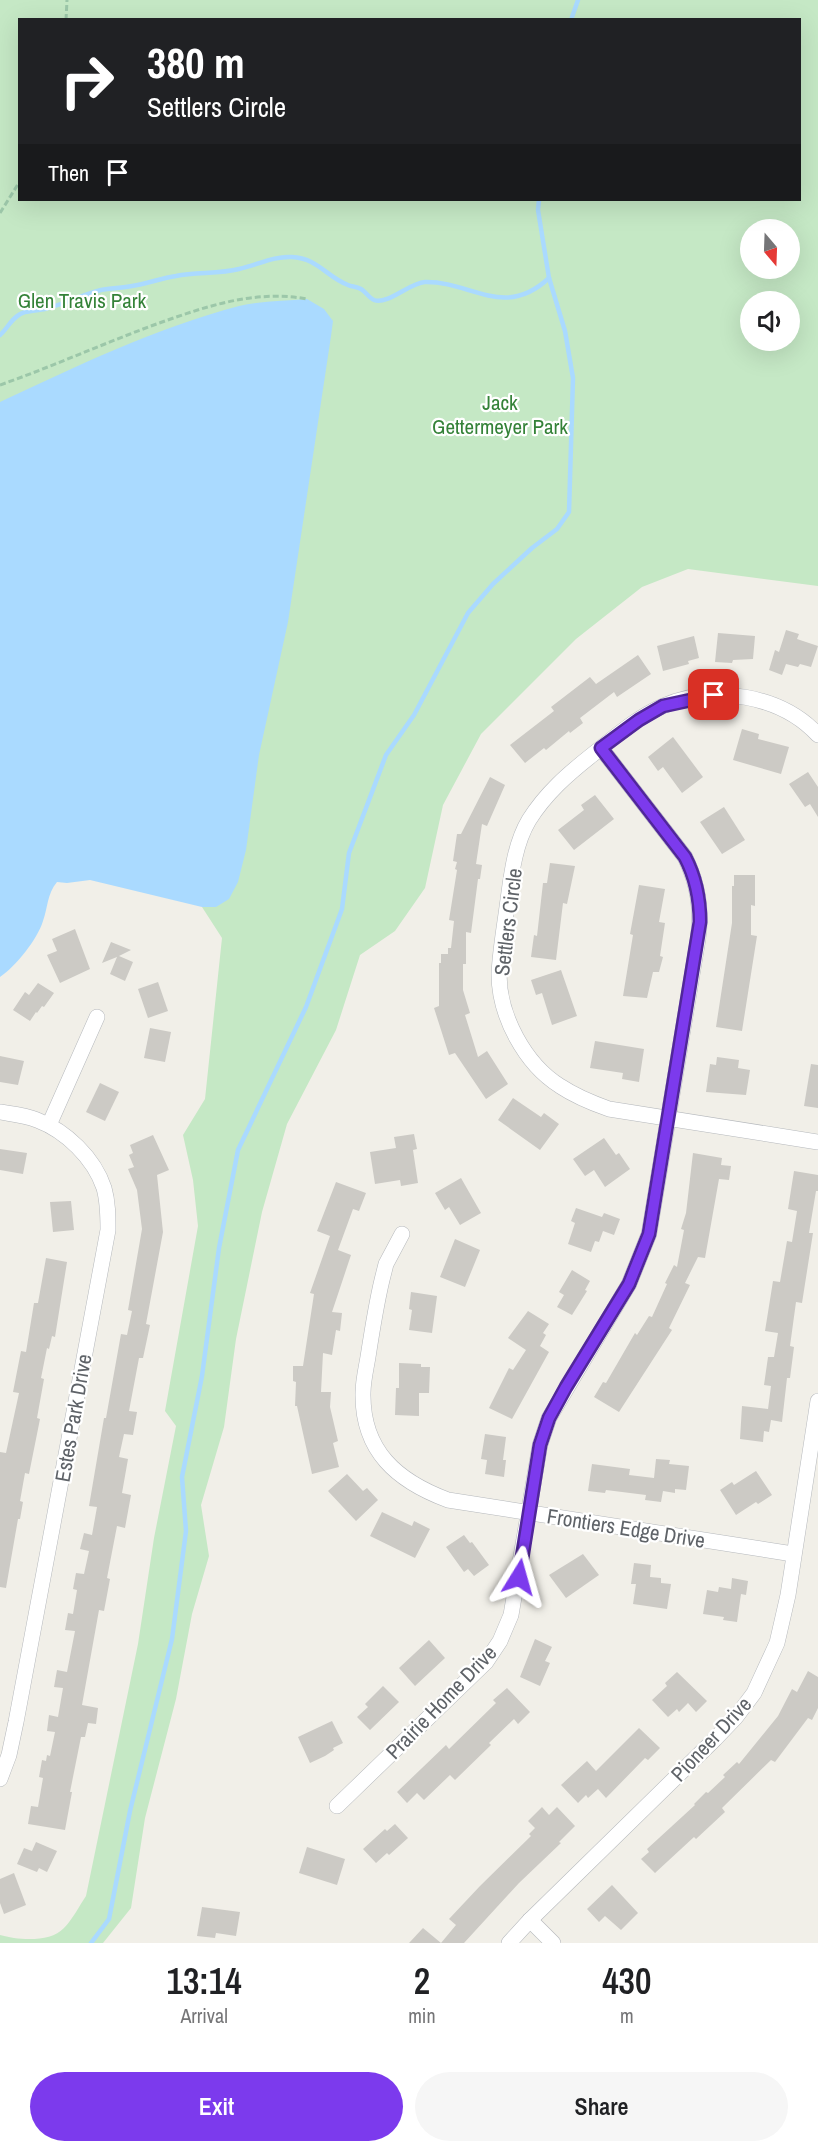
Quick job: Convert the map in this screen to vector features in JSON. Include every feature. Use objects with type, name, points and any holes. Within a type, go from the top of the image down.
[{"type":"street","name":"Settlers Circle","points":[[818,735],[793,714],[770,703],[743,697],[714,695],[663,706],[639,720],[601,748],[545,796],[528,821],[519,843],[501,948],[499,977],[504,1004],[522,1046],[538,1067],[558,1085],[583,1100],[609,1109],[818,1142]]},
{"type":"street","name":"Prairie Home Drive","points":[[337,1806],[486,1662],[500,1641],[511,1615],[540,1445],[549,1418],[629,1284],[649,1234],[698,939],[700,899],[694,874],[685,857],[601,748]]},
{"type":"street","points":[[49,1125],[97,1017]]},
{"type":"street","name":"Estes Park Drive","points":[[0,1112],[34,1119],[49,1125],[65,1136],[94,1167],[104,1188],[108,1209],[108,1230],[16,1722],[9,1755],[0,1779]]},
{"type":"street","name":"Frontiers Edge Drive","points":[[402,1234],[386,1264],[374,1317],[363,1392],[364,1414],[371,1437],[389,1466],[404,1479],[425,1492],[448,1500],[793,1554]]},
{"type":"street","name":"Pioneer Drive","points":[[509,1943],[715,1739],[754,1693],[777,1643],[788,1595],[818,1401]]},
{"type":"street","points":[[530,1920],[553,1943]]},
{"type":"path","points":[[66,18],[67,0]]},
{"type":"path","points":[[0,213],[18,184]]},
{"type":"path","points":[[0,385],[88,349],[203,307],[244,298],[289,295],[308,298]]},
{"type":"green space","points":[[0,0],[818,0],[818,586],[688,569],[642,587],[576,639],[481,734],[443,805],[425,888],[395,931],[360,955],[336,1030],[287,1124],[262,1212],[236,1339],[224,1427],[201,1505],[209,1556],[192,1614],[176,1699],[145,1818],[131,1908],[103,1943],[0,1943],[0,1935],[34,1939],[58,1933],[70,1921],[86,1896],[138,1644],[154,1538],[176,1426],[165,1411],[198,1226],[193,1180],[183,1135],[205,1099],[222,938],[202,907],[216,907],[0,429]]},
{"type":"water","points":[[307,299],[324,309],[333,321],[288,622],[259,755],[246,850],[238,882],[229,899],[216,907],[202,907],[90,880],[57,882],[51,891],[43,921],[36,936],[19,959],[0,977],[0,402],[117,349],[177,325],[239,306]]},
{"type":"building","points":[[786,630],[799,634],[797,639],[818,646],[811,667],[786,664],[782,675],[769,670],[775,650],[779,652]]},
{"type":"building","points":[[718,633],[755,636],[753,659],[733,660],[732,663],[715,662]]},
{"type":"building","points":[[694,636],[699,658],[688,661],[689,664],[663,671],[657,646]]},
{"type":"building","points":[[638,655],[651,674],[617,697],[614,692],[580,718],[583,723],[546,750],[544,748],[525,763],[510,745],[554,711],[551,707],[590,677],[596,684]]},
{"type":"building","points":[[742,729],[759,734],[758,739],[789,747],[781,774],[733,760]]},
{"type":"building","points":[[673,737],[703,777],[682,793],[663,767],[658,771],[648,757]]},
{"type":"building","points":[[808,772],[818,787],[818,817],[810,804],[805,807],[789,784]]},
{"type":"building","points":[[490,777],[505,785],[487,826],[482,824],[476,864],[482,865],[471,933],[466,932],[466,964],[463,964],[463,990],[470,1013],[465,1015],[478,1057],[487,1051],[508,1084],[486,1099],[455,1053],[449,1055],[434,1008],[439,1006],[441,954],[448,954],[448,948],[451,948],[454,921],[449,920],[457,870],[455,869],[457,862],[453,861],[457,834],[461,834]]},
{"type":"building","points":[[595,795],[614,819],[574,850],[558,830],[584,810],[581,805]]},
{"type":"building","points":[[724,807],[745,840],[722,854],[700,822]]},
{"type":"building","points":[[550,863],[575,866],[567,904],[563,903],[556,960],[531,957],[534,935],[537,936],[543,883],[547,883]]},
{"type":"building","points":[[734,875],[755,875],[755,906],[751,905],[751,935],[757,936],[742,1031],[716,1027],[732,923]]},
{"type":"building","points":[[639,885],[665,889],[659,922],[665,923],[660,956],[663,957],[659,972],[653,972],[647,998],[623,996],[633,935],[630,934]]},
{"type":"building","points":[[75,929],[90,969],[60,983],[47,955],[57,951],[52,939]]},
{"type":"building","points":[[111,942],[131,950],[119,956],[133,962],[125,981],[110,974],[117,957],[102,963]]},
{"type":"building","points":[[561,970],[577,1016],[552,1025],[542,993],[536,995],[531,980]]},
{"type":"building","points":[[158,982],[168,1011],[148,1018],[138,989]]},
{"type":"building","points":[[38,983],[54,993],[30,1021],[13,1010],[25,992],[29,995]]},
{"type":"building","points":[[150,1028],[171,1032],[165,1062],[144,1058]]},
{"type":"building","points":[[595,1041],[644,1049],[639,1082],[622,1079],[623,1073],[590,1068]]},
{"type":"building","points":[[0,1056],[24,1061],[18,1085],[0,1082]]},
{"type":"building","points":[[717,1057],[739,1060],[738,1068],[750,1070],[746,1095],[706,1092],[710,1064],[716,1065]]},
{"type":"building","points":[[811,1064],[818,1065],[818,1108],[804,1106]]},
{"type":"building","points":[[100,1083],[119,1092],[105,1121],[86,1112]]},
{"type":"building","points":[[513,1098],[541,1117],[544,1113],[559,1124],[540,1150],[498,1120]]},
{"type":"building","points":[[414,1134],[417,1149],[413,1150],[418,1183],[401,1186],[400,1180],[375,1184],[370,1152],[396,1148],[394,1137]]},
{"type":"building","points":[[153,1135],[169,1170],[157,1175],[163,1232],[146,1324],[150,1325],[143,1358],[139,1358],[129,1411],[137,1412],[133,1435],[124,1434],[119,1457],[128,1459],[122,1493],[131,1495],[125,1528],[117,1526],[107,1578],[110,1579],[104,1611],[99,1610],[82,1705],[98,1708],[96,1724],[88,1723],[85,1737],[81,1737],[65,1830],[28,1824],[31,1806],[38,1807],[43,1778],[39,1777],[42,1760],[46,1761],[47,1755],[50,1756],[55,1732],[47,1731],[49,1715],[58,1717],[63,1688],[54,1687],[57,1670],[67,1672],[75,1631],[65,1630],[68,1613],[73,1614],[77,1590],[73,1589],[76,1573],[84,1574],[89,1551],[80,1549],[84,1533],[92,1535],[97,1507],[89,1506],[104,1418],[106,1418],[121,1334],[127,1335],[132,1311],[128,1310],[142,1229],[137,1190],[128,1169],[134,1167],[129,1155],[133,1153],[130,1145]]},
{"type":"building","points":[[604,1138],[616,1155],[619,1153],[630,1169],[605,1187],[594,1170],[585,1176],[573,1159]]},
{"type":"building","points":[[0,1149],[27,1153],[23,1174],[0,1170]]},
{"type":"building","points":[[693,1153],[722,1158],[721,1165],[731,1166],[729,1180],[719,1179],[705,1258],[698,1257],[685,1283],[690,1285],[669,1328],[672,1330],[619,1412],[594,1397],[603,1382],[606,1383],[635,1333],[637,1335],[649,1316],[652,1317],[674,1265],[677,1267]]},
{"type":"building","points":[[794,1171],[818,1175],[818,1191],[816,1191],[809,1233],[813,1233],[802,1303],[796,1302],[790,1346],[794,1347],[790,1378],[787,1378],[782,1422],[771,1420],[769,1432],[764,1431],[763,1442],[740,1439],[742,1406],[768,1409],[771,1386],[764,1385],[768,1357],[774,1357],[778,1333],[765,1331],[773,1281],[780,1282],[787,1241],[792,1242],[797,1211],[788,1209]]},
{"type":"building","points":[[461,1178],[481,1213],[460,1225],[449,1207],[445,1210],[435,1193]]},
{"type":"building","points":[[336,1182],[366,1193],[359,1211],[353,1209],[338,1250],[351,1255],[332,1312],[342,1313],[340,1331],[336,1330],[332,1355],[323,1353],[321,1392],[331,1392],[330,1407],[338,1441],[333,1443],[339,1467],[312,1474],[297,1406],[295,1406],[296,1382],[293,1381],[293,1366],[303,1366],[314,1294],[310,1293],[330,1236],[317,1231]]},
{"type":"building","points":[[71,1201],[74,1230],[53,1232],[50,1202]]},
{"type":"building","points":[[576,1208],[602,1217],[604,1213],[620,1219],[614,1235],[603,1231],[599,1242],[595,1241],[591,1252],[568,1244],[575,1223],[571,1221]]},
{"type":"building","points":[[455,1239],[480,1250],[465,1287],[440,1277]]},
{"type":"building","points":[[46,1258],[67,1262],[55,1337],[52,1336],[49,1349],[47,1348],[41,1378],[44,1379],[37,1418],[40,1419],[29,1474],[25,1473],[20,1501],[23,1502],[6,1588],[0,1587],[0,1452],[6,1453],[19,1393],[13,1392],[21,1351],[26,1352],[34,1303],[38,1303]]},
{"type":"building","points":[[572,1270],[590,1281],[585,1290],[587,1291],[572,1315],[557,1307],[564,1295],[559,1292]]},
{"type":"building","points":[[411,1292],[437,1296],[432,1333],[409,1330],[412,1310],[409,1309]]},
{"type":"building","points":[[528,1311],[549,1324],[543,1333],[546,1335],[540,1346],[549,1352],[512,1419],[489,1408],[509,1368],[513,1370],[526,1350],[508,1338]]},
{"type":"building","points":[[399,1363],[421,1364],[421,1367],[430,1367],[429,1393],[419,1393],[419,1416],[395,1415],[396,1388],[399,1388]]},
{"type":"building","points":[[485,1434],[506,1437],[503,1460],[506,1460],[504,1477],[485,1474],[487,1460],[481,1459]]},
{"type":"building","points":[[656,1459],[670,1460],[669,1464],[689,1466],[686,1490],[675,1489],[675,1493],[663,1491],[661,1502],[645,1500],[646,1495],[606,1490],[605,1493],[588,1491],[592,1464],[630,1469],[629,1475],[654,1478]]},
{"type":"building","points":[[756,1471],[772,1495],[736,1515],[720,1490],[732,1482],[734,1485]]},
{"type":"building","points":[[347,1474],[363,1491],[367,1488],[378,1500],[356,1521],[328,1491]]},
{"type":"building","points":[[382,1512],[412,1526],[414,1521],[430,1529],[415,1558],[370,1536]]},
{"type":"building","points":[[464,1535],[489,1565],[474,1576],[468,1569],[464,1572],[446,1547]]},
{"type":"building","points":[[583,1554],[599,1575],[566,1598],[549,1575]]},
{"type":"building","points":[[634,1563],[651,1565],[650,1577],[661,1578],[661,1583],[671,1584],[667,1609],[633,1604],[636,1584],[631,1584]]},
{"type":"building","points":[[732,1578],[748,1581],[746,1595],[741,1594],[737,1622],[723,1620],[724,1617],[703,1614],[707,1590],[718,1592],[719,1587],[731,1589]]},
{"type":"building","points":[[535,1639],[552,1647],[545,1661],[550,1663],[540,1686],[520,1677]]},
{"type":"building","points":[[429,1640],[445,1658],[415,1686],[399,1668]]},
{"type":"building","points":[[808,1671],[818,1677],[818,1708],[812,1720],[808,1718],[775,1762],[771,1760],[722,1808],[725,1812],[655,1873],[641,1859],[649,1852],[647,1849],[706,1792],[708,1793],[725,1777],[723,1775],[737,1762],[739,1764],[778,1716],[792,1689],[797,1692]]},
{"type":"building","points":[[677,1672],[707,1701],[696,1712],[688,1703],[679,1712],[677,1709],[668,1717],[652,1700],[667,1686],[665,1683]]},
{"type":"building","points":[[383,1686],[399,1702],[370,1730],[357,1717],[368,1707],[365,1704]]},
{"type":"building","points":[[507,1688],[530,1712],[518,1724],[514,1719],[455,1780],[450,1775],[424,1800],[417,1793],[407,1803],[397,1792],[446,1745],[449,1749],[496,1703],[493,1700]]},
{"type":"building","points":[[332,1721],[343,1743],[310,1763],[298,1737]]},
{"type":"building","points":[[639,1728],[660,1748],[648,1760],[645,1758],[606,1798],[598,1789],[588,1798],[586,1795],[578,1803],[561,1785],[587,1761],[596,1771]]},
{"type":"building","points":[[542,1807],[549,1815],[557,1807],[575,1826],[464,1943],[441,1943],[456,1925],[449,1919],[531,1836],[529,1834],[535,1828],[528,1821]]},
{"type":"building","points":[[395,1824],[408,1838],[376,1863],[363,1849],[385,1829],[387,1831]]},
{"type":"building","points":[[36,1842],[57,1851],[47,1872],[39,1868],[37,1872],[17,1864],[24,1848],[32,1851]]},
{"type":"building","points":[[307,1847],[345,1859],[337,1885],[299,1873]]},
{"type":"building","points":[[14,1873],[26,1905],[4,1914],[0,1903],[0,1879]]},
{"type":"building","points":[[612,1885],[638,1913],[621,1930],[605,1916],[599,1922],[587,1909]]},
{"type":"building","points":[[202,1907],[240,1912],[236,1936],[216,1933],[215,1938],[197,1936]]},
{"type":"building","points":[[423,1928],[441,1943],[409,1943]]},
{"type":"waterway","points":[[572,18],[578,0]]},
{"type":"waterway","points":[[91,1943],[109,1919],[130,1811],[172,1639],[186,1531],[182,1477],[202,1376],[219,1248],[238,1150],[306,1007],[342,909],[349,853],[386,755],[414,715],[468,613],[493,584],[532,548],[557,529],[569,512],[573,378],[565,331],[549,278],[538,210],[539,201]]},
{"type":"waterway","points":[[0,335],[18,315],[52,307],[101,290],[184,275],[231,271],[285,257],[301,258],[315,264],[341,282],[359,288],[372,299],[380,301],[425,282],[442,283],[487,295],[517,296],[533,290],[549,278]]},
{"type":"route","points":[[519,1577],[540,1445],[549,1418],[629,1284],[649,1234],[700,922],[700,899],[694,874],[685,857],[601,748],[639,720],[663,706],[714,695]]},
{"type":"park label","name":"Glen Travis Park","points":[[82,300]]},
{"type":"park label","name":"Jack Gettermeyer Park","points":[[500,414]]}]
